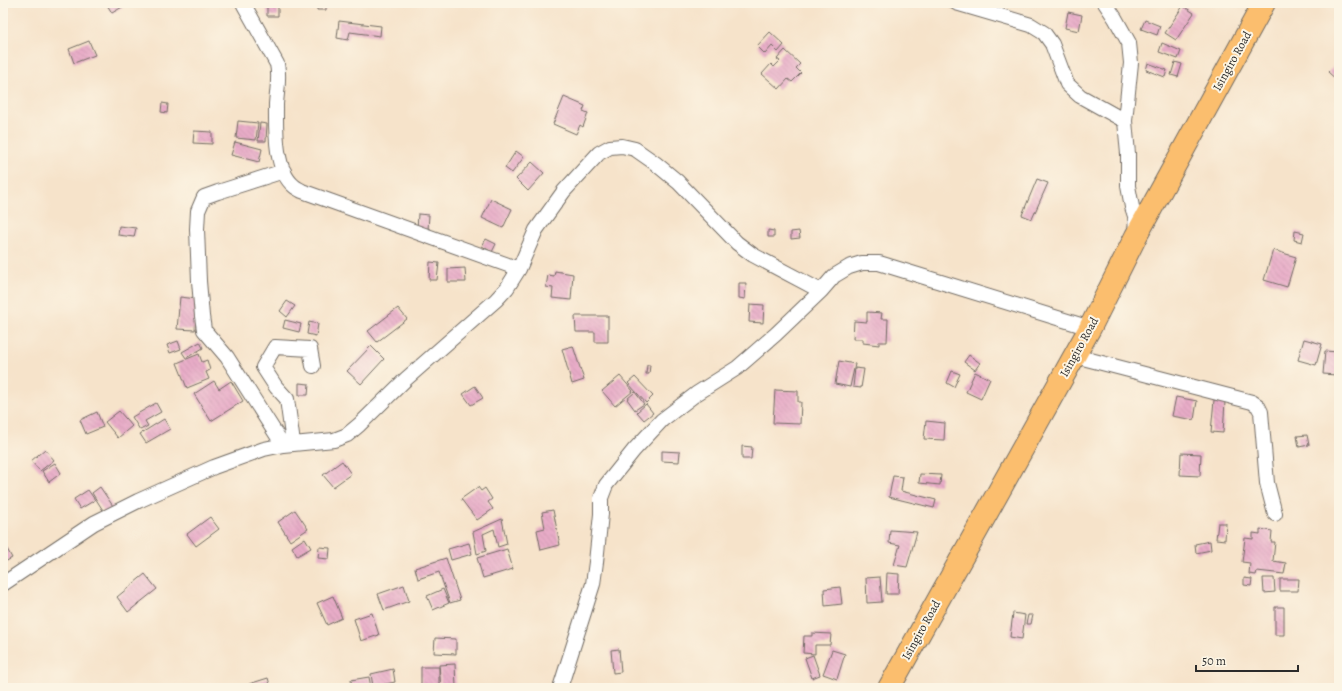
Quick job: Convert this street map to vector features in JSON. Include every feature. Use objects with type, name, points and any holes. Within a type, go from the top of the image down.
[{"type":"main road","name":"Isingiro Road","points":[[889,688],[1075,356],[1136,236],[1264,3]]},
{"type":"street","points":[[243,3],[277,64],[279,73],[276,104],[276,137],[284,171],[293,186],[302,191],[519,269]]},
{"type":"street","points":[[956,3],[1032,25],[1044,33],[1052,44],[1068,84],[1080,96],[1125,121]]},
{"type":"street","points":[[1105,3],[1129,43],[1131,63],[1125,121],[1128,154],[1128,186],[1135,216],[1136,236]]},
{"type":"street","points":[[3,584],[94,523],[138,501],[214,467],[264,449],[288,444],[334,440],[347,435],[359,426],[406,379],[496,300],[507,288],[519,269],[536,230],[564,191],[599,153],[610,147],[622,146],[635,149],[678,182],[737,243],[753,255],[821,292]]},
{"type":"street","points":[[284,171],[204,197],[198,211],[197,229],[204,330],[227,357],[288,444]]},
{"type":"street","points":[[560,688],[593,584],[601,498],[606,485],[634,450],[662,420],[696,394],[737,368],[821,292],[834,276],[849,267],[862,263],[879,263],[1090,328]]},
{"type":"street","points":[[288,444],[287,399],[276,387],[263,367],[275,347],[310,349],[313,366]]},
{"type":"street","points":[[1075,356],[1252,402],[1258,406],[1261,412],[1267,484],[1275,514]]},
{"type":"building","points":[[106,3],[129,3],[112,13]]},
{"type":"building","points":[[267,3],[278,3],[278,16],[267,16]]},
{"type":"building","points":[[317,3],[326,3],[326,10],[317,10]]},
{"type":"building","points":[[1183,6],[1194,13],[1176,40],[1165,33]]},
{"type":"building","points":[[1068,12],[1082,15],[1079,31],[1065,28]]},
{"type":"building","points":[[1145,20],[1160,26],[1157,35],[1141,29]]},
{"type":"building","points":[[339,21],[381,26],[380,36],[350,32],[348,40],[337,38]]},
{"type":"building","points":[[770,32],[784,45],[778,52],[772,46],[765,54],[757,46]]},
{"type":"building","points":[[89,41],[95,55],[74,63],[69,49]]},
{"type":"building","points":[[1162,43],[1181,51],[1178,59],[1159,52]]},
{"type":"building","points":[[785,50],[800,64],[796,68],[801,73],[792,82],[788,79],[779,89],[762,74],[771,64],[774,67],[780,61],[777,59]]},
{"type":"building","points":[[1339,61],[1339,82],[1328,72]]},
{"type":"building","points":[[1175,62],[1182,64],[1178,77],[1171,75]]},
{"type":"building","points":[[1148,63],[1167,70],[1165,77],[1146,70]]},
{"type":"building","points":[[564,97],[585,106],[583,111],[588,113],[583,127],[580,125],[576,134],[553,124]]},
{"type":"building","points":[[162,103],[168,104],[167,113],[161,112]]},
{"type":"building","points":[[238,121],[258,123],[256,140],[236,138]]},
{"type":"building","points":[[260,123],[267,124],[266,141],[258,141]]},
{"type":"building","points":[[194,131],[212,132],[212,144],[193,143]]},
{"type":"building","points":[[235,142],[262,149],[259,162],[231,155]]},
{"type":"building","points":[[516,151],[524,157],[512,173],[505,168]]},
{"type":"building","points":[[532,162],[544,173],[528,191],[516,179]]},
{"type":"building","points":[[1037,179],[1048,183],[1032,219],[1022,215]]},
{"type":"building","points":[[491,199],[512,209],[503,228],[482,218]]},
{"type":"building","points":[[418,214],[429,215],[428,230],[417,229]]},
{"type":"building","points":[[119,226],[136,228],[134,237],[118,235]]},
{"type":"building","points":[[768,230],[774,231],[774,237],[768,237]]},
{"type":"building","points":[[799,231],[800,238],[791,239],[791,232]]},
{"type":"building","points":[[1295,231],[1304,233],[1302,242],[1294,240]]},
{"type":"building","points":[[486,239],[496,244],[492,252],[482,246]]},
{"type":"building","points":[[1273,250],[1296,257],[1287,287],[1264,280]]},
{"type":"building","points":[[430,262],[439,263],[437,280],[429,280]]},
{"type":"building","points":[[465,268],[466,282],[448,282],[448,269]]},
{"type":"building","points":[[555,271],[573,274],[571,300],[552,298],[553,288],[546,287],[548,275],[554,276]]},
{"type":"building","points":[[739,283],[746,283],[745,299],[739,298]]},
{"type":"building","points":[[180,297],[197,299],[195,330],[177,329]]},
{"type":"building","points":[[287,301],[295,306],[287,317],[280,311]]},
{"type":"building","points":[[750,304],[764,305],[763,323],[749,322]]},
{"type":"building","points":[[398,308],[407,319],[377,342],[368,331]]},
{"type":"building","points":[[867,312],[882,313],[881,319],[888,319],[887,342],[879,342],[879,345],[863,343],[863,339],[853,339],[854,321],[867,322]]},
{"type":"building","points":[[575,316],[608,316],[608,342],[595,342],[595,332],[576,332]]},
{"type":"building","points":[[285,320],[301,324],[299,332],[283,328]]},
{"type":"building","points":[[309,322],[318,324],[316,336],[307,334]]},
{"type":"building","points":[[1304,339],[1322,344],[1316,365],[1298,360]]},
{"type":"building","points":[[178,341],[181,349],[170,353],[167,345]]},
{"type":"building","points":[[200,342],[203,348],[186,358],[182,352]]},
{"type":"building","points":[[371,346],[384,359],[361,384],[347,371]]},
{"type":"building","points":[[573,346],[584,380],[572,384],[562,349]]},
{"type":"building","points":[[1325,351],[1338,352],[1336,375],[1323,374]]},
{"type":"building","points":[[199,354],[202,362],[207,360],[210,370],[206,372],[209,379],[187,388],[177,363]]},
{"type":"building","points":[[969,355],[980,363],[975,370],[964,362]]},
{"type":"building","points":[[839,361],[855,364],[850,387],[835,384]]},
{"type":"building","points":[[647,365],[650,365],[649,374],[646,374]]},
{"type":"building","points":[[855,368],[864,369],[861,388],[853,387]]},
{"type":"building","points":[[952,371],[960,374],[954,387],[947,383]]},
{"type":"building","points":[[975,372],[990,379],[981,399],[966,392]]},
{"type":"building","points":[[620,376],[633,391],[615,406],[602,391]]},
{"type":"building","points":[[635,377],[653,396],[646,403],[628,383]]},
{"type":"building","points":[[214,381],[219,389],[231,381],[243,401],[211,421],[194,394]]},
{"type":"building","points":[[299,383],[309,384],[308,395],[299,395]]},
{"type":"building","points":[[475,386],[483,398],[471,405],[463,394]]},
{"type":"building","points":[[775,390],[798,391],[798,402],[801,402],[800,424],[773,423]]},
{"type":"building","points":[[635,392],[644,404],[635,410],[627,399]]},
{"type":"building","points":[[1176,397],[1197,401],[1194,420],[1172,416]]},
{"type":"building","points":[[1214,400],[1225,401],[1223,433],[1211,432]]},
{"type":"building","points":[[156,403],[161,412],[145,421],[148,426],[140,430],[132,417]]},
{"type":"building","points":[[646,404],[653,413],[644,420],[637,412]]},
{"type":"building","points":[[119,411],[132,426],[118,438],[105,422]]},
{"type":"building","points":[[97,412],[103,427],[86,434],[80,420]]},
{"type":"building","points":[[164,419],[170,429],[146,443],[140,434]]},
{"type":"building","points":[[926,421],[945,423],[944,440],[924,439]]},
{"type":"building","points":[[1307,435],[1309,445],[1299,447],[1297,436]]},
{"type":"building","points":[[742,446],[752,447],[751,459],[742,459]]},
{"type":"building","points":[[45,449],[54,460],[40,471],[31,461]]},
{"type":"building","points":[[662,451],[680,452],[679,462],[662,461]]},
{"type":"building","points":[[1181,453],[1201,454],[1200,476],[1180,475]]},
{"type":"building","points":[[342,461],[351,474],[333,487],[323,475]]},
{"type":"building","points":[[55,463],[61,473],[49,482],[42,471]]},
{"type":"building","points":[[920,474],[941,475],[940,485],[919,483]]},
{"type":"building","points":[[893,476],[903,477],[901,491],[936,500],[934,508],[889,497]]},
{"type":"building","points":[[100,487],[115,509],[106,515],[92,493]]},
{"type":"building","points":[[478,487],[481,491],[485,488],[492,499],[488,502],[493,509],[477,520],[461,499]]},
{"type":"building","points":[[88,490],[95,500],[80,509],[74,499]]},
{"type":"building","points":[[295,510],[308,529],[290,541],[278,522]]},
{"type":"building","points":[[553,510],[560,545],[541,550],[537,530],[545,528],[542,512]]},
{"type":"building","points":[[210,517],[219,529],[196,546],[187,534]]},
{"type":"building","points":[[502,519],[507,544],[498,547],[494,529],[483,534],[486,551],[477,554],[473,532]]},
{"type":"building","points":[[1218,523],[1226,523],[1225,540],[1216,539]]},
{"type":"building","points":[[1260,529],[1272,531],[1271,542],[1275,542],[1273,561],[1286,563],[1284,574],[1257,571],[1256,575],[1249,574],[1250,563],[1242,562],[1245,538],[1253,539],[1253,533],[1260,534]]},
{"type":"building","points":[[890,530],[917,532],[907,567],[894,565],[900,545],[889,543]]},
{"type":"building","points":[[305,538],[311,548],[297,556],[292,547]]},
{"type":"building","points":[[1210,541],[1211,550],[1196,553],[1195,544]]},
{"type":"building","points":[[469,543],[472,554],[451,560],[448,549]]},
{"type":"building","points":[[6,547],[12,558],[3,563],[3,548]]},
{"type":"building","points":[[319,547],[330,548],[329,559],[318,558]]},
{"type":"building","points":[[507,549],[513,569],[483,578],[477,558]]},
{"type":"building","points":[[446,558],[460,600],[450,603],[439,572],[418,579],[415,568]]},
{"type":"building","points":[[887,573],[899,574],[898,594],[886,594]]},
{"type":"building","points":[[145,574],[157,589],[128,612],[117,597]]},
{"type":"building","points":[[880,577],[882,602],[867,603],[866,578]]},
{"type":"building","points":[[1244,578],[1252,579],[1251,586],[1244,585]]},
{"type":"building","points":[[1263,578],[1274,578],[1275,592],[1264,593]]},
{"type":"building","points":[[1280,579],[1299,579],[1298,591],[1280,591]]},
{"type":"building","points":[[404,585],[409,601],[384,610],[378,594]]},
{"type":"building","points":[[840,587],[842,604],[825,606],[824,589]]},
{"type":"building","points":[[443,589],[449,603],[433,610],[427,596]]},
{"type":"building","points":[[333,596],[342,618],[327,625],[317,603]]},
{"type":"building","points":[[1275,607],[1284,607],[1284,635],[1275,635]]},
{"type":"building","points":[[372,613],[379,635],[361,641],[354,619]]},
{"type":"building","points":[[1013,613],[1025,615],[1022,639],[1010,637]]},
{"type":"building","points":[[1028,615],[1033,615],[1031,624],[1026,624]]},
{"type":"building","points":[[812,633],[831,634],[830,645],[815,645],[815,654],[803,653],[804,636],[812,636]]},
{"type":"building","points":[[435,638],[456,639],[456,654],[434,653]]},
{"type":"building","points":[[619,649],[621,672],[613,673],[611,650]]},
{"type":"building","points":[[832,650],[845,654],[837,679],[823,674]]},
{"type":"building","points":[[813,655],[820,675],[812,678],[805,658]]},
{"type":"building","points":[[455,664],[456,688],[441,688],[439,665]]},
{"type":"building","points":[[421,667],[439,667],[439,688],[421,688]]},
{"type":"building","points":[[393,669],[395,682],[373,687],[371,674]]},
{"type":"building","points":[[369,677],[371,688],[352,688],[351,680]]},
{"type":"building","points":[[268,678],[271,688],[250,688],[249,684]]}]
